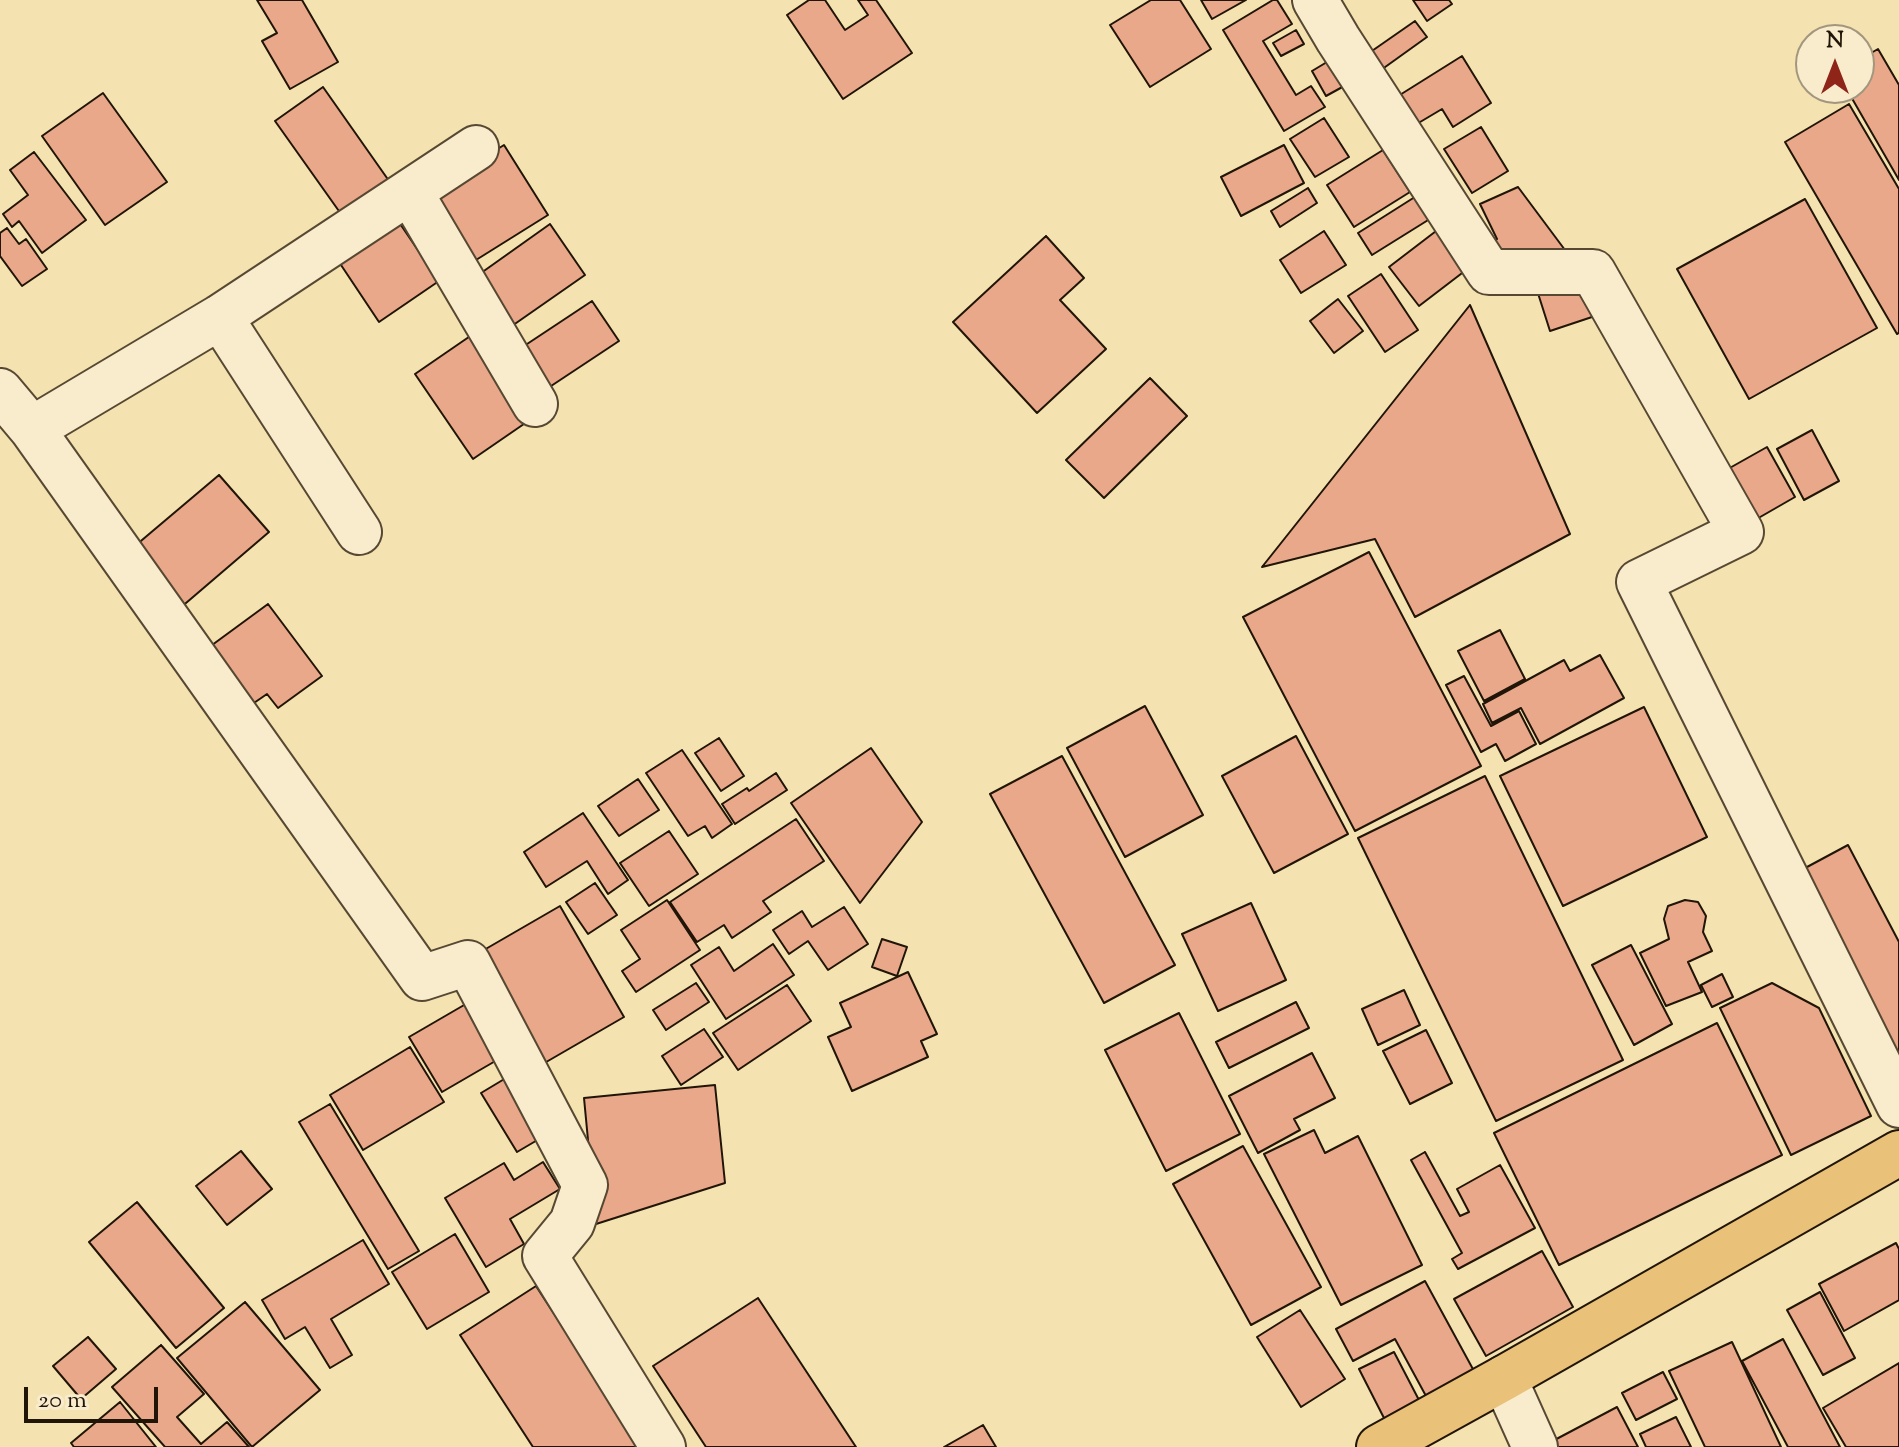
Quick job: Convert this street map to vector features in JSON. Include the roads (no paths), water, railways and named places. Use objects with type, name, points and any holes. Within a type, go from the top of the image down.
[{"type":"main road","points":[[1379,1447],[1899,1153]]},
{"type":"street","points":[[1315,0],[1489,272],[1593,272],[1741,532],[1639,582],[1899,1105]]},
{"type":"street","points":[[32,429],[220,317],[476,148]]},
{"type":"street","points":[[410,192],[535,404]]},
{"type":"street","points":[[220,317],[359,532]]},
{"type":"street","points":[[0,391],[32,429],[422,978],[468,963],[585,1185],[572,1223],[545,1256],[663,1447]]},
{"type":"street","points":[[1504,1378],[1535,1447]]}]
